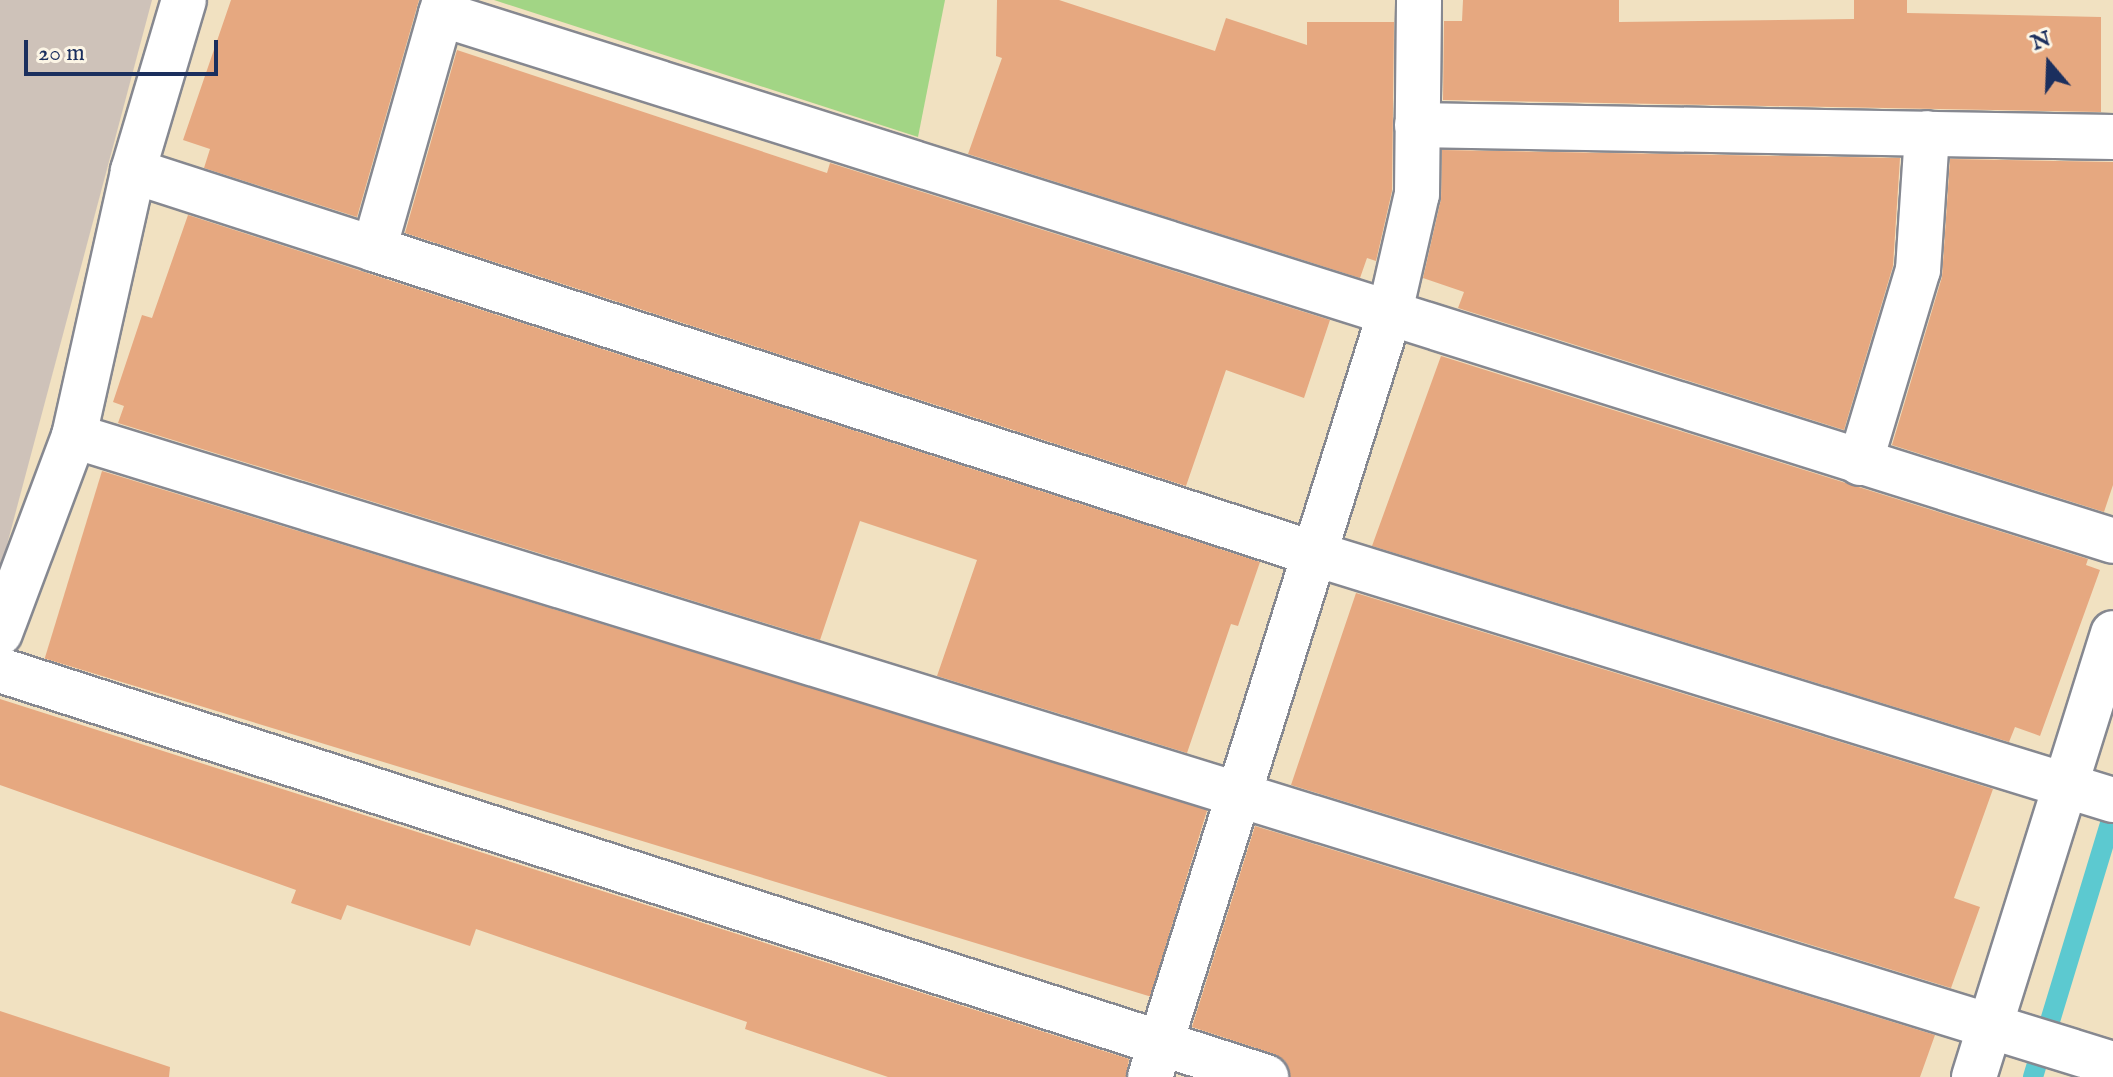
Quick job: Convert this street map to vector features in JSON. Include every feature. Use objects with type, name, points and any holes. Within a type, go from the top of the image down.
[{"type":"street","points":[[0,633],[74,436],[133,171],[184,0]]},
{"type":"street","points":[[1155,1061],[1389,316],[1417,194],[1419,0]]},
{"type":"street","points":[[374,249],[443,7],[1389,316],[2113,541]]},
{"type":"street","points":[[1417,125],[2113,137]]},
{"type":"street","points":[[1860,463],[1918,270],[1927,133]]},
{"type":"street","points":[[133,171],[1315,554],[2113,800]]},
{"type":"street","points":[[74,436],[1991,1023],[2113,1064]]},
{"type":"street","points":[[1974,1077],[2113,633]]},
{"type":"street","points":[[0,670],[1155,1061],[1266,1077]]},
{"type":"shaded area","points":[[0,0],[152,0],[0,571]]},
{"type":"green space","points":[[494,0],[945,0],[918,137]]},
{"type":"building","points":[[231,0],[419,0],[357,217],[204,168],[210,149],[183,140]]},
{"type":"building","points":[[997,0],[1059,0],[1215,51],[1226,18],[1307,45],[1307,22],[1394,22],[1392,191],[1376,261],[1367,258],[1360,278],[968,154],[1002,58],[996,56]]},
{"type":"building","points":[[1463,0],[1619,0],[1619,22],[1854,19],[1854,0],[1907,0],[1907,13],[2101,17],[2101,112],[1443,100],[1444,21],[1462,21]]},
{"type":"building","points":[[457,50],[827,173],[830,163],[1330,320],[1304,398],[1226,370],[1186,486],[405,233]]},
{"type":"building","points":[[1442,150],[1900,158],[1893,266],[1844,430],[1458,308],[1464,292],[1423,278],[1441,199]]},
{"type":"building","points":[[1950,159],[2113,162],[2113,485],[2104,512],[1892,445],[1942,277]]},
{"type":"building","points":[[188,215],[1260,562],[1238,626],[1231,624],[1187,753],[937,676],[977,560],[860,521],[820,640],[118,423],[124,406],[113,402],[142,315],[152,318]]},
{"type":"building","points":[[1441,356],[2088,559],[2086,565],[2100,570],[2040,736],[2015,727],[2009,742],[1372,546]]},
{"type":"building","points":[[102,471],[1207,809],[1150,996],[45,658]]},
{"type":"building","points":[[1356,593],[1993,789],[1954,898],[1980,907],[1951,988],[1291,785]]},
{"type":"building","points":[[0,699],[1129,1059],[1126,1077],[888,1077],[745,1029],[747,1022],[476,929],[470,946],[347,905],[341,920],[291,903],[296,890],[0,785]]},
{"type":"building","points":[[1255,826],[1935,1035],[1920,1077],[1290,1077],[1285,1061],[1274,1054],[1192,1027]]},
{"type":"building","points":[[0,1011],[170,1067],[169,1077],[0,1077]]},
{"type":"waterway","points":[[2033,1077],[2113,814]]}]
